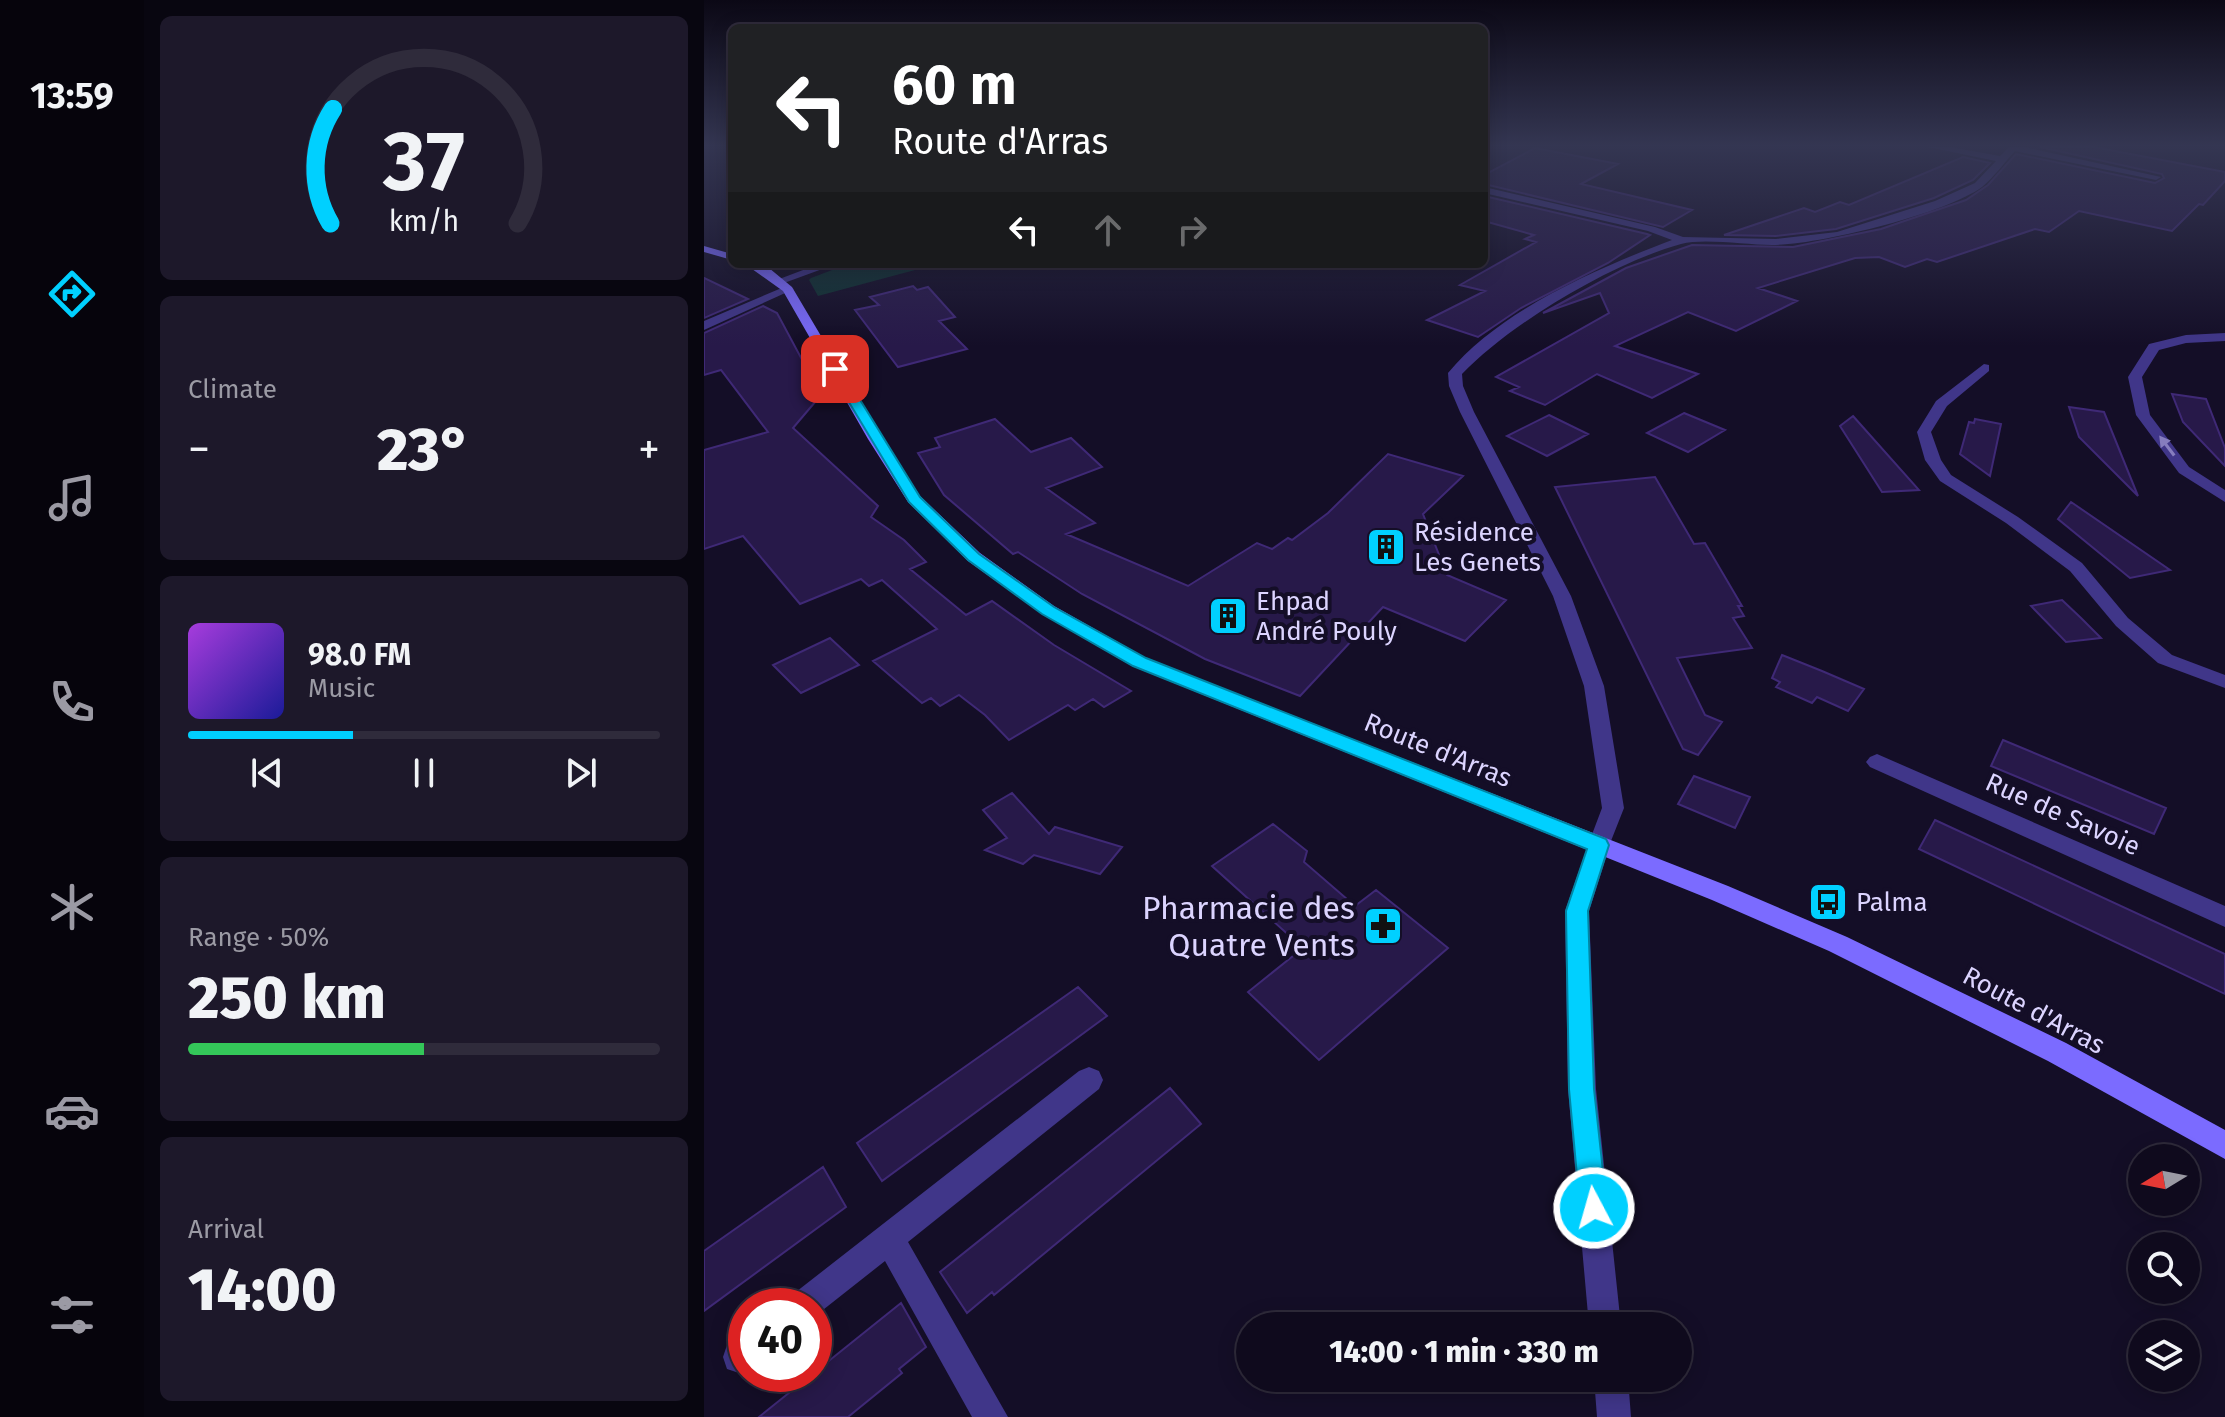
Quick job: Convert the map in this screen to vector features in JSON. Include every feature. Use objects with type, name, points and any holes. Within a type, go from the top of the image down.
[{"type":"main road","points":[[704,249],[728,256]]},
{"type":"main road","name":"Route d'Arras","points":[[757,268],[784,285],[914,499],[974,557],[1048,610],[1139,662],[1812,933],[1943,994],[2225,1145]]},
{"type":"street","points":[[1583,213],[1651,229],[1682,240],[1776,242],[1838,235],[1907,213]]},
{"type":"street","points":[[1604,1312],[1582,1089],[1577,911],[1613,808],[1594,686],[1562,596],[1467,412],[1456,386],[1455,373],[1471,354],[1564,293],[1682,240]]},
{"type":"street","points":[[704,326],[821,268]]},
{"type":"street","points":[[2225,337],[2186,339],[2154,347],[2135,377],[2143,415],[2184,470],[2225,497]]},
{"type":"street","points":[[1984,368],[1941,404],[1924,432],[1933,460],[1945,478],[2012,520],[2076,567],[2122,622],[2165,659],[2225,682]]},
{"type":"street","name":"Rue de Savoie","points":[[1877,762],[2225,917]]},
{"type":"street","points":[[826,1288],[1089,1080]]},
{"type":"street","points":[[889,1238],[991,1417]]},
{"type":"street","points":[[1612,1392],[1614,1417]]},
{"type":"green space","points":[[837,268],[915,270],[818,296],[809,280]]},
{"type":"building","points":[[1488,213],[1557,213],[1650,235],[1608,263],[1521,308],[1478,337],[1427,320],[1485,291],[1460,285],[1536,242],[1525,239],[1534,235],[1488,222]]},
{"type":"building","points":[[1605,213],[1687,213],[1663,227]]},
{"type":"building","points":[[1789,213],[1886,213],[1836,229],[1776,236],[1724,235]]},
{"type":"building","points":[[1928,213],[2076,213],[2049,232],[2035,229],[1937,262],[1927,259],[1905,267],[1879,257],[1855,258],[1758,288],[1797,301],[1736,331],[1688,312],[1615,346],[1698,374],[1652,398],[1597,374],[1545,405],[1510,391],[1519,387],[1496,377],[1609,313],[1600,293],[1543,313],[1626,268],[1692,245],[1793,247],[1881,229]]},
{"type":"building","points":[[2089,213],[2190,213],[2172,231]]},
{"type":"building","points":[[704,278],[748,299],[704,318]]},
{"type":"building","points":[[913,286],[917,290],[928,287],[955,317],[939,321],[967,349],[898,367],[855,310],[879,305],[870,297]]},
{"type":"building","points":[[763,306],[777,313],[821,395],[793,428],[878,506],[871,517],[904,540],[926,562],[910,569],[966,615],[992,601],[1054,645],[1131,691],[1104,707],[1093,699],[1075,710],[1068,705],[1009,740],[985,715],[959,695],[940,706],[931,698],[922,703],[873,661],[937,629],[882,580],[869,586],[861,579],[800,604],[743,536],[704,549],[704,450],[768,432],[721,370],[704,375],[704,333]]},
{"type":"building","points":[[2172,394],[2206,399],[2225,448],[2225,466],[2183,422]]},
{"type":"building","points":[[2069,407],[2104,412],[2138,496],[2079,437]]},
{"type":"building","points":[[1684,413],[1725,430],[1688,452],[1647,433]]},
{"type":"building","points":[[1549,415],[1588,434],[1547,456],[1507,436]]},
{"type":"building","points":[[1853,416],[1919,490],[1882,492],[1840,426]]},
{"type":"building","points":[[995,419],[1031,452],[1071,438],[1102,467],[1046,488],[1095,523],[1066,534],[1188,586],[1257,543],[1272,549],[1288,538],[1292,540],[1328,513],[1388,454],[1463,476],[1423,514],[1447,575],[1506,600],[1465,641],[1383,607],[1300,696],[1205,659],[1082,594],[1018,552],[1013,554],[944,495],[918,453],[940,447],[935,438]]},
{"type":"building","points":[[1975,419],[2001,424],[1990,476],[1960,454],[1969,422],[1974,423]]},
{"type":"building","points":[[1655,477],[1694,544],[1705,543],[1742,606],[1738,606],[1744,616],[1733,618],[1752,648],[1677,658],[1705,715],[1722,722],[1698,755],[1683,749],[1555,487]]},
{"type":"building","points":[[2071,502],[2170,570],[2130,578],[2058,519]]},
{"type":"building","points":[[2062,600],[2101,638],[2066,642],[2031,606]]},
{"type":"building","points":[[830,638],[859,665],[801,693],[773,665]]},
{"type":"building","points":[[1782,655],[1864,689],[1848,711],[1817,697],[1812,703],[1776,687],[1780,682],[1772,678]]},
{"type":"building","points":[[2003,740],[2166,808],[2154,834],[1991,766]]},
{"type":"building","points":[[1694,776],[1750,797],[1735,828],[1678,804]]},
{"type":"building","points":[[1012,793],[1049,834],[1055,827],[1122,847],[1100,874],[1034,855],[1023,864],[985,850],[1007,838],[983,810]]},
{"type":"building","points":[[1935,820],[2225,954],[2225,994],[1919,849]]},
{"type":"building","points":[[1273,824],[1307,851],[1304,862],[1355,906],[1376,890],[1448,948],[1319,1060],[1248,992],[1303,948],[1212,866]]},
{"type":"building","points":[[1078,987],[1107,1016],[882,1181],[857,1143]]},
{"type":"building","points":[[1170,1088],[1201,1124],[994,1295],[992,1292],[967,1313],[940,1272]]},
{"type":"building","points":[[823,1167],[846,1207],[735,1288],[728,1288],[728,1293],[704,1311],[704,1251]]},
{"type":"building","points":[[901,1303],[926,1347],[899,1369],[902,1373],[848,1417],[759,1417],[790,1392],[832,1392],[832,1358]]},
{"type":"place","name":"Résidence Les Genets","points":[[1386,547]]},
{"type":"place","name":"Ehpad André Pouly","points":[[1228,616]]},
{"type":"place","name":"Palma","points":[[1828,902]]},
{"type":"place","name":"Pharmacie des Quatre Vents","points":[[1383,926]]},
{"type":"route","points":[[835,369],[875,439],[927,514],[974,557],[1048,610],[1139,662],[1599,845],[1577,911],[1582,1089],[1594,1208]]}]
